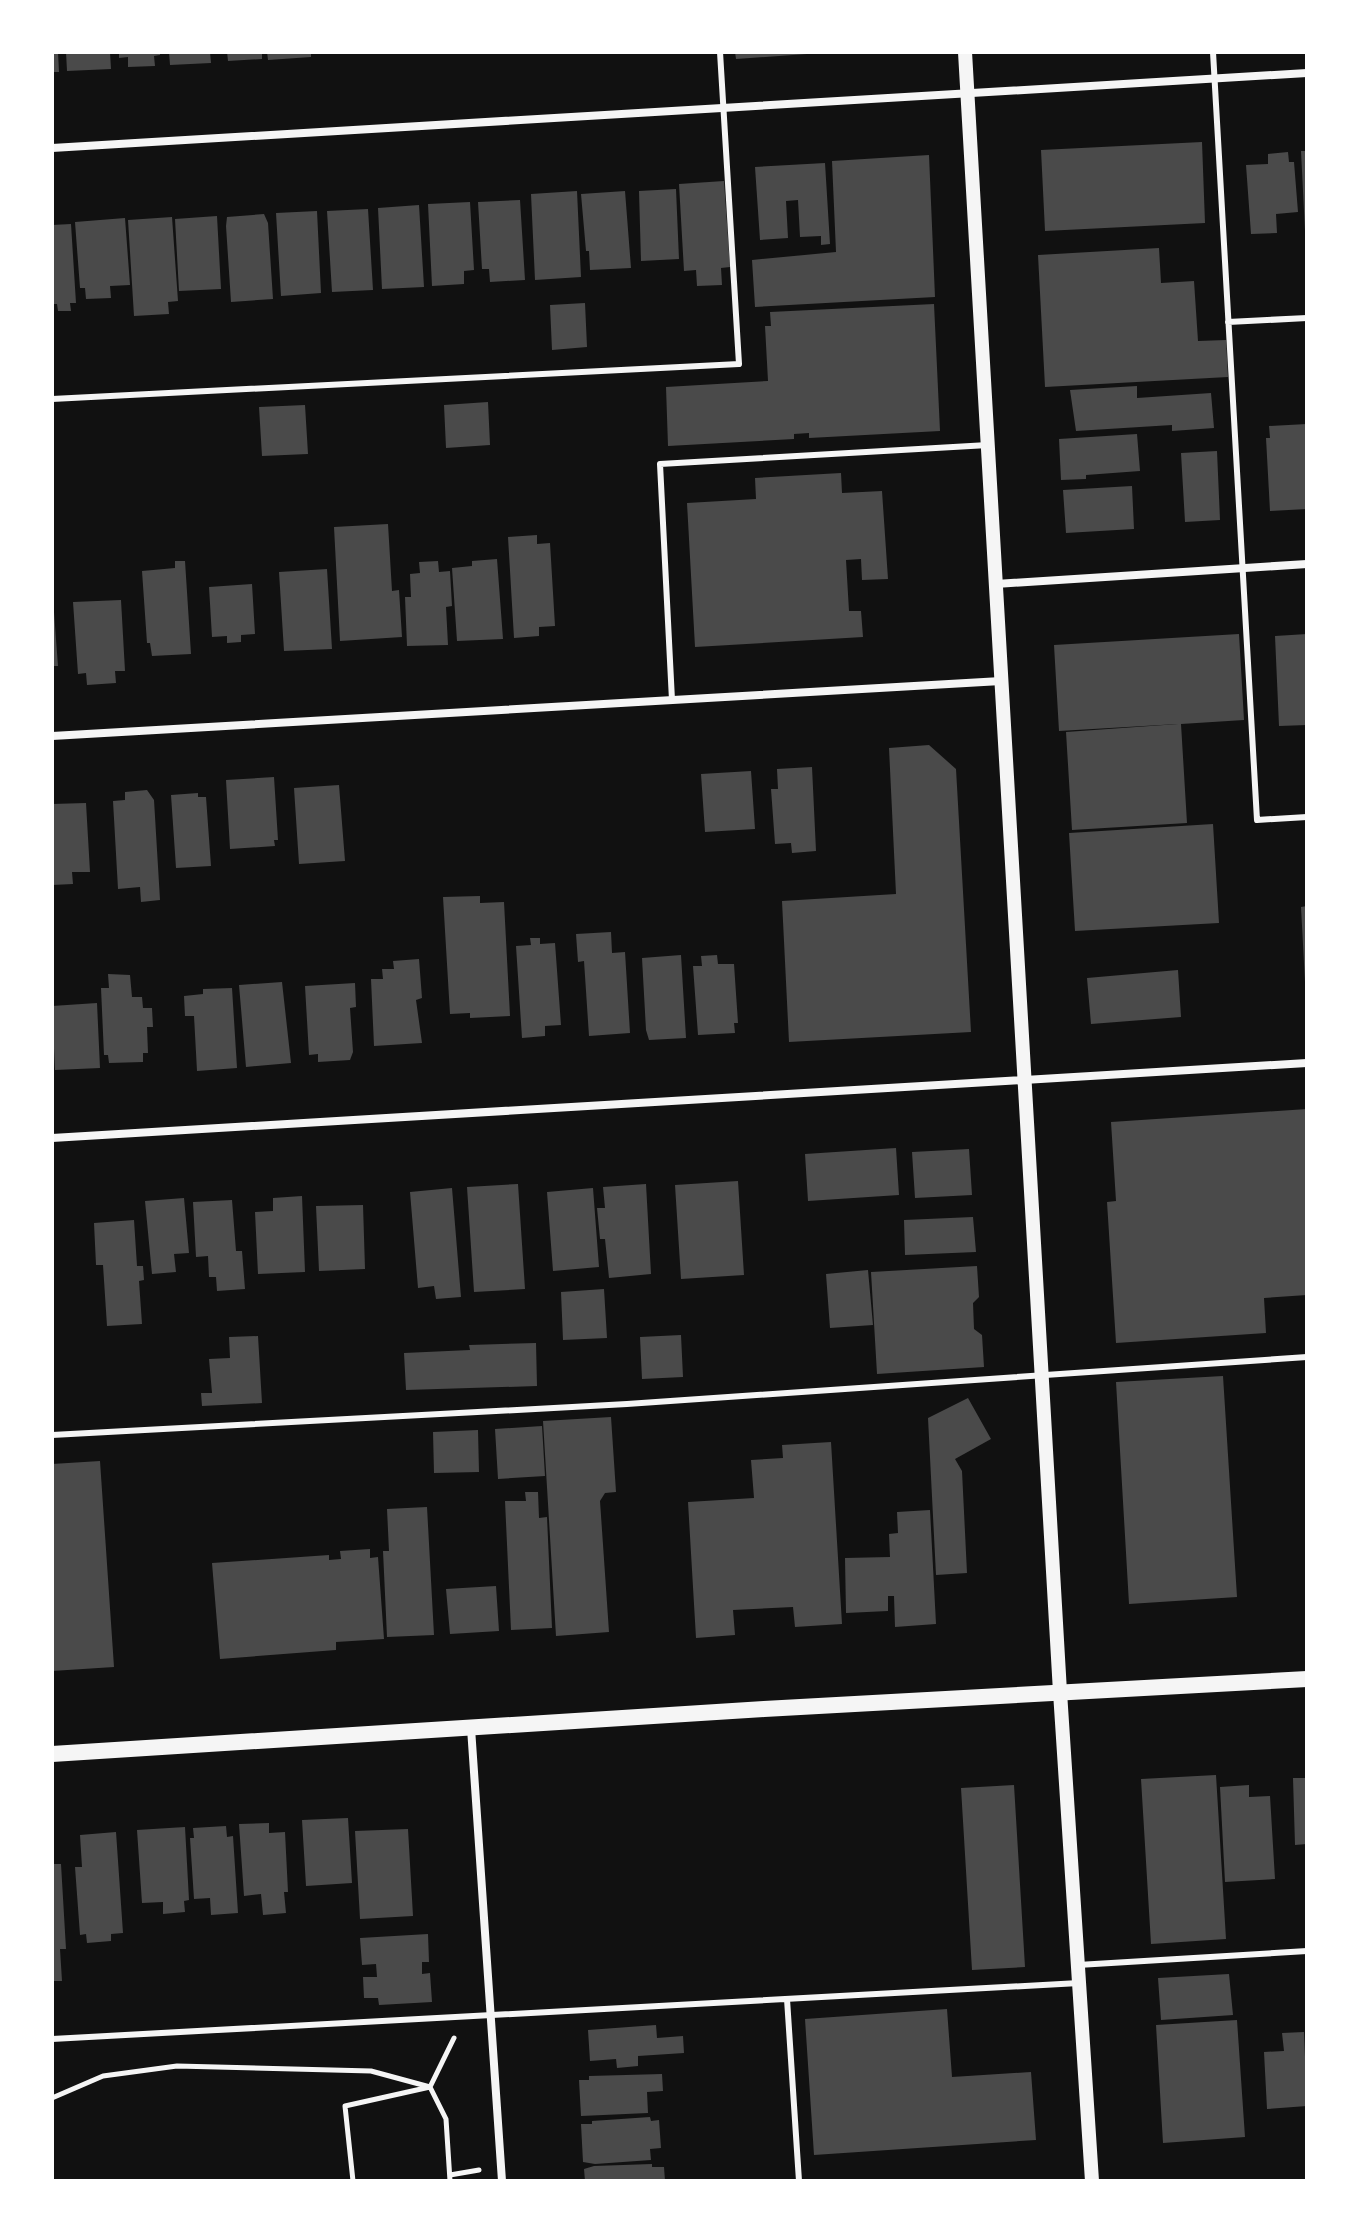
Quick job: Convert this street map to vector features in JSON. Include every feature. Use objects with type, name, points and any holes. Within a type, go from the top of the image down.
[{"type":"main road","points":[[52,1754],[1307,1679]]},
{"type":"street","points":[[965,52],[1060,1692],[1092,2181]]},
{"type":"street","points":[[52,148],[1307,73]]},
{"type":"street","points":[[996,584],[1307,564]]},
{"type":"street","points":[[52,736],[1001,681]]},
{"type":"street","points":[[52,1138],[1307,1063]]},
{"type":"street","points":[[471,1728],[502,2181]]},
{"type":"lane","points":[[52,399],[739,364],[720,52]]},
{"type":"lane","points":[[1213,52],[1257,820],[1307,817]]},
{"type":"lane","points":[[1228,322],[1307,318]]},
{"type":"lane","points":[[672,700],[660,464],[988,445]]},
{"type":"lane","points":[[52,1435],[627,1404],[1307,1357]]},
{"type":"lane","points":[[1078,1965],[1307,1951]]},
{"type":"lane","points":[[52,2039],[1079,1983]]},
{"type":"lane","points":[[787,1999],[799,2181]]},
{"type":"path","points":[[430,2087],[455,2035],[453,2017]]},
{"type":"path","points":[[52,2098],[103,2076],[177,2066],[371,2071],[430,2087],[446,2119],[450,2178],[479,2170]]},
{"type":"path","points":[[353,2181],[345,2106],[430,2087]]},
{"type":"building","points":[[52,52],[58,52],[59,72],[52,72]]},
{"type":"building","points":[[66,52],[110,52],[111,69],[67,71]]},
{"type":"building","points":[[119,52],[160,52],[160,55],[154,56],[155,66],[128,67],[128,57],[119,58]]},
{"type":"building","points":[[169,52],[210,52],[211,63],[170,65]]},
{"type":"building","points":[[227,52],[262,52],[262,59],[228,61]]},
{"type":"building","points":[[267,52],[311,52],[311,57],[268,60]]},
{"type":"building","points":[[735,52],[807,52],[807,54],[736,59]]},
{"type":"building","points":[[1202,142],[1205,223],[1045,231],[1041,150]]},
{"type":"building","points":[[1301,151],[1307,151],[1307,231],[1305,231]]},
{"type":"building","points":[[1288,152],[1289,162],[1294,162],[1298,212],[1276,214],[1277,233],[1251,234],[1246,165],[1268,164],[1268,154]]},
{"type":"building","points":[[929,155],[935,297],[755,307],[752,260],[836,252],[832,161]]},
{"type":"building","points":[[825,163],[830,244],[821,245],[821,236],[800,237],[798,200],[786,201],[788,238],[760,240],[755,167]]},
{"type":"building","points":[[724,181],[730,267],[721,268],[722,285],[697,286],[696,270],[684,271],[679,184]]},
{"type":"building","points":[[676,189],[679,259],[641,261],[639,191]]},
{"type":"building","points":[[577,191],[581,277],[535,280],[531,194]]},
{"type":"building","points":[[625,191],[631,268],[590,270],[581,194]]},
{"type":"building","points":[[520,200],[525,280],[490,282],[489,269],[482,269],[478,202]]},
{"type":"building","points":[[470,202],[474,270],[464,271],[464,284],[432,286],[428,204]]},
{"type":"building","points":[[419,205],[424,287],[382,289],[378,208]]},
{"type":"building","points":[[368,209],[373,290],[332,292],[327,211]]},
{"type":"building","points":[[317,211],[321,293],[281,296],[276,213]]},
{"type":"building","points":[[264,214],[268,223],[273,299],[231,302],[227,217]]},
{"type":"building","points":[[217,216],[221,289],[179,291],[175,219]]},
{"type":"building","points":[[172,217],[178,301],[168,302],[169,314],[134,316],[128,220]]},
{"type":"building","points":[[125,218],[130,285],[110,286],[111,298],[86,299],[85,288],[80,288],[75,222]]},
{"type":"building","points":[[71,224],[76,303],[70,303],[71,311],[58,311],[57,304],[52,304],[52,225]]},
{"type":"building","points":[[1159,248],[1161,283],[1194,281],[1198,341],[1226,340],[1228,377],[1045,387],[1038,255]]},
{"type":"building","points":[[585,303],[587,347],[552,350],[550,305]]},
{"type":"building","points":[[934,304],[940,431],[809,438],[809,433],[794,434],[794,439],[668,446],[666,387],[768,381],[765,326],[771,326],[770,312]]},
{"type":"building","points":[[1137,386],[1137,398],[1211,393],[1214,428],[1172,431],[1172,425],[1076,431],[1070,390]]},
{"type":"building","points":[[488,402],[490,445],[446,448],[444,405]]},
{"type":"building","points":[[305,405],[308,454],[262,456],[259,407]]},
{"type":"building","points":[[1307,424],[1307,509],[1270,511],[1266,438],[1270,438],[1269,426]]},
{"type":"building","points":[[1137,434],[1140,471],[1061,480],[1059,439]]},
{"type":"building","points":[[1217,451],[1220,520],[1185,522],[1181,453]]},
{"type":"building","points":[[841,473],[842,493],[882,491],[888,579],[862,580],[861,559],[846,560],[849,611],[861,611],[863,637],[695,647],[687,503],[756,499],[755,478]]},
{"type":"building","points":[[1132,486],[1134,529],[1066,533],[1063,490]]},
{"type":"building","points":[[388,524],[392,591],[399,590],[402,637],[340,641],[334,527]]},
{"type":"building","points":[[537,535],[537,544],[550,543],[555,626],[539,627],[539,636],[514,638],[508,537]]},
{"type":"building","points":[[497,559],[503,639],[457,641],[452,568],[472,566],[472,561]]},
{"type":"building","points":[[175,561],[185,561],[191,654],[152,656],[150,643],[147,643],[142,571],[175,568]]},
{"type":"building","points":[[438,561],[439,572],[450,571],[452,606],[446,607],[448,645],[407,646],[405,597],[411,597],[410,574],[420,573],[419,562]]},
{"type":"building","points":[[327,569],[332,649],[284,651],[279,572]]},
{"type":"building","points":[[252,584],[255,634],[241,635],[241,642],[227,643],[227,636],[212,637],[209,587]]},
{"type":"building","points":[[121,600],[125,671],[115,671],[116,683],[87,685],[86,673],[78,674],[73,602]]},
{"type":"building","points":[[54,612],[58,666],[52,666]]},
{"type":"building","points":[[1239,634],[1244,720],[1181,724],[1187,823],[1072,830],[1066,732],[1178,724],[1059,731],[1054,645]]},
{"type":"building","points":[[1307,634],[1307,725],[1279,726],[1275,636]]},
{"type":"building","points":[[929,745],[956,769],[971,1032],[789,1042],[782,901],[896,894],[889,748]]},
{"type":"building","points":[[812,767],[816,851],[792,853],[791,843],[775,844],[771,789],[778,789],[777,769]]},
{"type":"building","points":[[751,771],[755,829],[705,832],[701,774]]},
{"type":"building","points":[[274,777],[278,840],[274,840],[275,846],[230,849],[226,780]]},
{"type":"building","points":[[339,785],[345,861],[299,864],[294,788]]},
{"type":"building","points":[[147,790],[154,800],[160,900],[141,902],[140,887],[118,889],[113,801],[125,800],[125,792]]},
{"type":"building","points":[[198,793],[198,797],[206,797],[211,866],[176,868],[171,795]]},
{"type":"building","points":[[86,803],[90,872],[72,872],[73,884],[52,885],[52,804]]},
{"type":"building","points":[[1213,824],[1219,923],[1075,931],[1069,833]]},
{"type":"building","points":[[480,896],[480,903],[504,902],[510,1016],[470,1018],[470,1013],[450,1014],[443,897]]},
{"type":"building","points":[[1307,906],[1307,982],[1305,982],[1301,907]]},
{"type":"building","points":[[611,932],[612,953],[625,952],[630,1033],[589,1036],[584,961],[578,962],[576,934]]},
{"type":"building","points":[[530,938],[540,938],[540,944],[555,943],[561,1025],[545,1026],[545,1036],[522,1038],[516,946],[531,945]]},
{"type":"building","points":[[681,955],[686,1038],[649,1040],[642,958]]},
{"type":"building","points":[[717,955],[718,964],[734,964],[738,1023],[734,1023],[735,1033],[698,1035],[693,966],[702,966],[701,956]]},
{"type":"building","points":[[419,959],[422,998],[416,1000],[422,1043],[374,1046],[371,979],[383,979],[382,969],[394,969],[393,961]]},
{"type":"building","points":[[1178,970],[1181,1017],[1091,1024],[1087,978]]},
{"type":"building","points":[[108,974],[130,975],[132,997],[142,997],[143,1008],[152,1008],[153,1027],[147,1027],[148,1053],[143,1053],[143,1062],[109,1063],[108,1055],[104,1055],[101,988],[109,988]]},
{"type":"building","points":[[282,982],[291,1063],[246,1067],[239,985]]},
{"type":"building","points":[[355,983],[356,1007],[350,1008],[353,1052],[350,1060],[318,1062],[318,1054],[309,1055],[305,986]]},
{"type":"building","points":[[232,988],[237,1068],[197,1071],[194,1016],[185,1016],[184,996],[203,994],[203,989]]},
{"type":"building","points":[[97,1003],[100,1068],[55,1070],[52,1006]]},
{"type":"building","points":[[1307,1109],[1307,1295],[1264,1298],[1266,1333],[1116,1343],[1107,1202],[1116,1201],[1111,1122]]},
{"type":"building","points":[[896,1148],[899,1195],[808,1201],[805,1154]]},
{"type":"building","points":[[969,1149],[972,1195],[915,1198],[912,1152]]},
{"type":"building","points":[[738,1181],[744,1275],[681,1279],[675,1185]]},
{"type":"building","points":[[518,1184],[525,1289],[474,1292],[467,1187]]},
{"type":"building","points":[[646,1184],[651,1274],[609,1278],[605,1239],[600,1239],[597,1208],[605,1208],[603,1187]]},
{"type":"building","points":[[452,1188],[461,1297],[436,1299],[434,1286],[418,1288],[410,1192]]},
{"type":"building","points":[[593,1188],[599,1267],[553,1271],[547,1192]]},
{"type":"building","points":[[302,1196],[305,1272],[258,1274],[255,1212],[273,1211],[273,1198]]},
{"type":"building","points":[[184,1198],[189,1253],[174,1254],[176,1272],[152,1274],[145,1201]]},
{"type":"building","points":[[232,1200],[236,1251],[242,1251],[245,1289],[217,1291],[216,1277],[209,1277],[208,1256],[196,1257],[193,1202]]},
{"type":"building","points":[[363,1205],[365,1269],[319,1271],[316,1206]]},
{"type":"building","points":[[973,1217],[976,1252],[905,1255],[904,1220]]},
{"type":"building","points":[[134,1220],[137,1266],[143,1266],[144,1280],[139,1281],[142,1324],[107,1326],[103,1265],[96,1265],[94,1223]]},
{"type":"building","points":[[977,1266],[979,1297],[973,1303],[974,1329],[982,1335],[984,1367],[877,1374],[871,1272]]},
{"type":"building","points":[[868,1270],[873,1325],[830,1328],[826,1274]]},
{"type":"building","points":[[604,1289],[607,1338],[563,1340],[561,1292]]},
{"type":"building","points":[[681,1335],[683,1377],[642,1379],[640,1337]]},
{"type":"building","points":[[258,1336],[262,1403],[202,1406],[201,1393],[212,1393],[209,1359],[230,1358],[229,1337]]},
{"type":"building","points":[[536,1343],[537,1386],[406,1390],[404,1353],[470,1350],[469,1345]]},
{"type":"building","points":[[1223,1376],[1237,1597],[1129,1604],[1116,1382]]},
{"type":"building","points":[[968,1398],[991,1439],[955,1459],[962,1471],[967,1573],[936,1575],[928,1418]]},
{"type":"building","points":[[611,1417],[616,1492],[605,1493],[600,1501],[609,1632],[556,1636],[543,1421]]},
{"type":"building","points":[[542,1426],[545,1476],[498,1479],[495,1429]]},
{"type":"building","points":[[478,1430],[479,1472],[434,1473],[433,1432]]},
{"type":"building","points":[[831,1442],[842,1624],[795,1627],[793,1607],[733,1610],[735,1635],[696,1638],[688,1502],[754,1498],[751,1460],[783,1458],[782,1445]]},
{"type":"building","points":[[100,1461],[114,1667],[52,1671],[52,1464]]},
{"type":"building","points":[[525,1492],[538,1492],[539,1518],[547,1517],[552,1628],[511,1630],[505,1501],[526,1501]]},
{"type":"building","points":[[427,1507],[434,1635],[387,1637],[383,1551],[389,1551],[387,1509]]},
{"type":"building","points":[[930,1510],[936,1624],[895,1627],[894,1596],[888,1596],[888,1611],[846,1613],[845,1558],[890,1557],[889,1534],[898,1533],[897,1512]]},
{"type":"building","points":[[370,1549],[370,1558],[378,1557],[384,1639],[336,1642],[336,1650],[220,1659],[212,1563],[329,1555],[329,1560],[341,1559],[340,1551]]},
{"type":"building","points":[[496,1586],[499,1631],[450,1634],[446,1589]]},
{"type":"building","points":[[1216,1775],[1226,1939],[1151,1944],[1141,1779]]},
{"type":"building","points":[[1293,1778],[1307,1778],[1307,1844],[1295,1845]]},
{"type":"building","points":[[1014,1785],[1025,1967],[972,1970],[961,1788]]},
{"type":"building","points":[[1249,1785],[1249,1797],[1270,1796],[1275,1879],[1225,1882],[1220,1787]]},
{"type":"building","points":[[348,1818],[352,1883],[306,1886],[302,1820]]},
{"type":"building","points":[[269,1823],[269,1833],[285,1832],[288,1892],[284,1892],[286,1913],[263,1915],[261,1894],[244,1896],[239,1824]]},
{"type":"building","points":[[226,1826],[227,1837],[233,1836],[238,1913],[211,1915],[210,1898],[194,1899],[190,1838],[194,1838],[193,1828]]},
{"type":"building","points":[[185,1827],[189,1900],[184,1901],[185,1912],[163,1914],[163,1902],[142,1903],[137,1830]]},
{"type":"building","points":[[408,1829],[413,1916],[360,1919],[355,1831]]},
{"type":"building","points":[[116,1832],[123,1933],[111,1934],[111,1941],[87,1943],[86,1934],[80,1935],[75,1867],[82,1867],[80,1835]]},
{"type":"building","points":[[52,1864],[61,1864],[66,1949],[60,1949],[62,1981],[52,1981]]},
{"type":"building","points":[[428,1934],[429,1962],[422,1962],[422,1974],[430,1973],[432,2002],[379,2005],[378,1998],[364,1998],[363,1977],[377,1977],[376,1964],[362,1965],[360,1938]]},
{"type":"building","points":[[1229,1974],[1233,2015],[1161,2020],[1158,1978]]},
{"type":"building","points":[[947,2009],[952,2077],[1031,2072],[1036,2140],[814,2155],[805,2019]]},
{"type":"building","points":[[1237,2020],[1245,2137],[1163,2143],[1156,2025]]},
{"type":"building","points":[[656,2025],[657,2038],[683,2036],[684,2053],[638,2056],[638,2066],[617,2068],[616,2059],[590,2061],[588,2030]]},
{"type":"building","points":[[1304,2032],[1307,2106],[1267,2109],[1264,2052],[1284,2051],[1282,2033]]},
{"type":"building","points":[[662,2074],[663,2091],[647,2092],[648,2113],[581,2116],[579,2080],[589,2080],[589,2076]]},
{"type":"building","points":[[650,2117],[651,2121],[659,2120],[661,2148],[650,2149],[651,2160],[583,2162],[581,2124]]},
{"type":"building","points":[[652,2164],[652,2167],[664,2167],[665,2181],[585,2181],[584,2169],[594,2166]]}]
